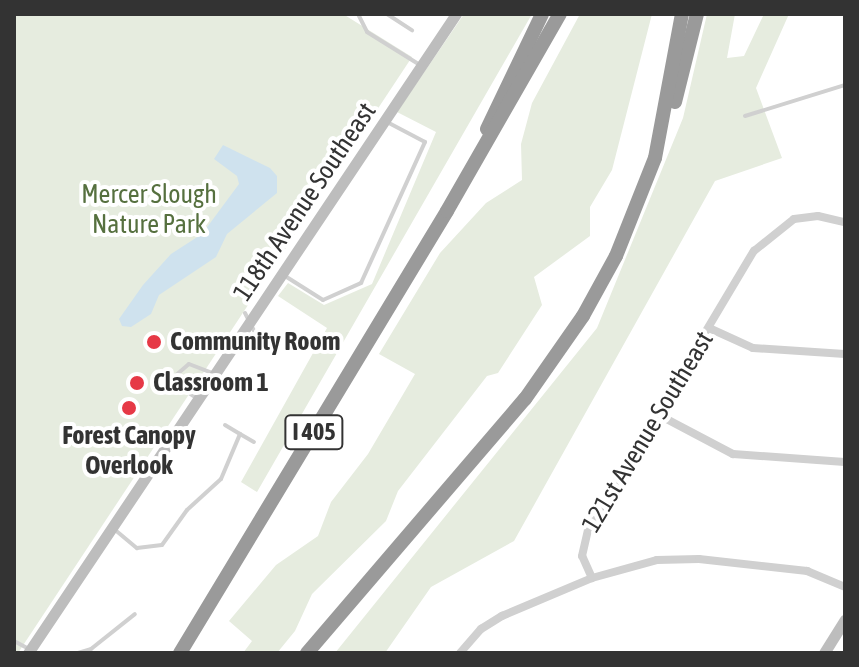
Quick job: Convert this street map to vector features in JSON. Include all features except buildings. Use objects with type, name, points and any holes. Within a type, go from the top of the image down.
[{"type":"highway","points":[[447,211],[542,14]]},
{"type":"highway","name":"I 405","points":[[180,653],[447,211],[560,14]]},
{"type":"highway","points":[[307,653],[525,399],[571,337],[616,256],[655,158],[682,14]]},
{"type":"highway","points":[[660,139],[683,78],[697,14]]},
{"type":"street","name":"118th Avenue Southeast","points":[[32,652],[215,375],[249,316],[283,274],[456,14]]},
{"type":"street","name":"121st Avenue Southeast","points":[[592,578],[582,556],[584,538],[764,240],[782,225],[804,217],[845,222]]},
{"type":"street","points":[[709,328],[753,348],[845,354]]},
{"type":"street","points":[[657,414],[733,454],[845,462]]},
{"type":"street","points":[[460,653],[481,629],[502,616],[592,578],[657,560],[699,559],[807,571],[845,587]]},
{"type":"street","points":[[824,653],[845,620]]},
{"type":"lane","points":[[358,14],[367,32],[422,66]]},
{"type":"lane","points":[[387,14],[412,30]]},
{"type":"lane","points":[[745,116],[845,85]]},
{"type":"lane","points":[[283,274],[323,300],[361,283],[425,142],[385,121]]},
{"type":"lane","points":[[249,316],[258,338],[277,351]]},
{"type":"lane","points":[[198,399],[177,385],[175,376],[189,364],[215,375]]},
{"type":"lane","points":[[225,425],[254,442]]},
{"type":"lane","points":[[112,527],[137,548],[162,545],[187,510],[221,479],[240,434]]},
{"type":"lane","points":[[78,653],[91,649],[135,614]]},
{"type":"lane","points":[[14,641],[32,652]]},
{"type":"green space","name":"Mercer Slough Nature Park","points":[[14,14],[343,14],[412,57],[18,653],[14,653]]},
{"type":"green space","points":[[464,14],[532,14],[257,492],[241,482],[327,328],[278,296],[288,283],[324,305],[372,284],[436,132],[397,112]]},
{"type":"green space","points":[[580,14],[652,14],[612,170],[590,207],[590,236],[534,277],[542,305],[498,373],[487,376],[398,491],[386,521],[312,594],[295,631],[277,653],[243,653],[252,641],[229,621],[276,565],[318,536],[331,502],[368,454],[415,374],[379,354],[440,253],[486,203],[522,180],[521,144],[532,103]]},
{"type":"green space","points":[[707,14],[735,14],[727,58],[744,56],[764,14],[789,14],[756,88],[782,158],[715,181],[514,541],[431,587],[385,653],[335,653],[597,328],[683,118]]},
{"type":"water","points":[[223,145],[270,168],[277,176],[277,193],[227,234],[216,257],[159,295],[151,314],[131,327],[122,326],[119,319],[143,285],[171,254],[202,234],[239,184],[237,176],[214,159]]},
{"type":"place","name":"Community Room","points":[[154,342]]},
{"type":"place","name":"Classroom 1","points":[[137,383]]},
{"type":"place","name":"Forest Canopy Overlook","points":[[129,408]]}]
